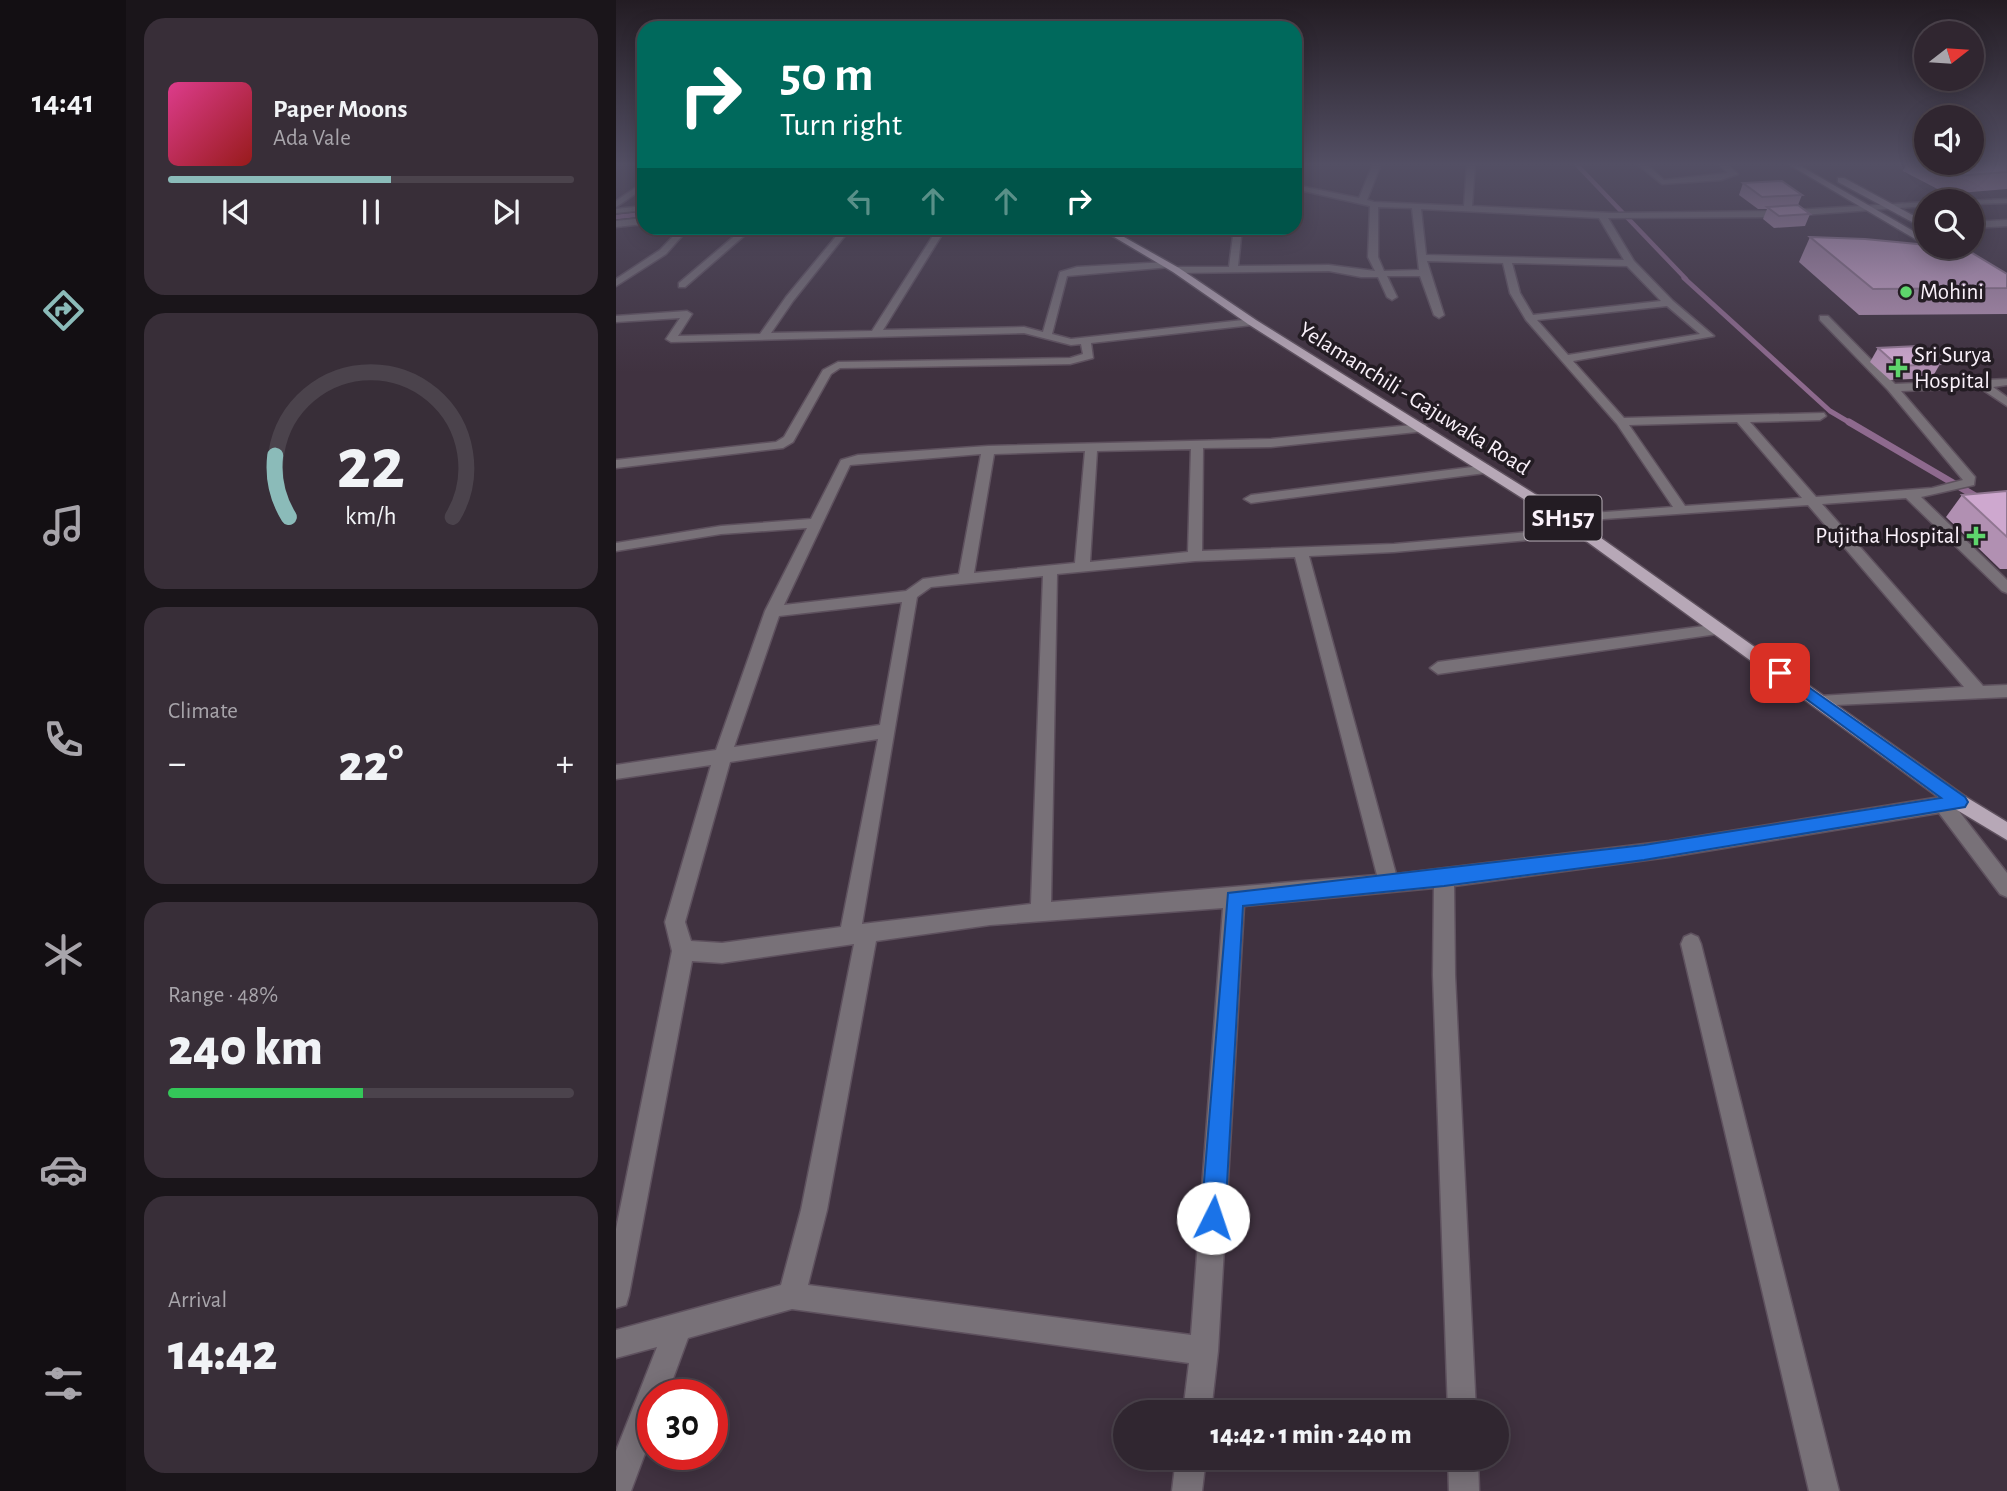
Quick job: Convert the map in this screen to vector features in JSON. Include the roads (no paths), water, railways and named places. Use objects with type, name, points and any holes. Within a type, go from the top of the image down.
[{"type":"main road","name":"Yelamanchili - Gajuwaka Road","points":[[1115,235],[1584,531],[1820,702],[1952,804],[2007,832]]},
{"type":"street","points":[[1373,234],[1372,252],[1379,273],[1392,297]]},
{"type":"street","points":[[1419,234],[1424,272],[1439,315]]},
{"type":"street","points":[[1566,359],[1709,336],[1669,303],[1630,263],[1616,234]]},
{"type":"street","points":[[616,283],[663,252],[679,235]]},
{"type":"street","points":[[682,285],[741,235]]},
{"type":"street","points":[[764,336],[842,235]]},
{"type":"street","points":[[875,335],[938,235]]},
{"type":"street","points":[[1233,268],[1237,235]]},
{"type":"street","points":[[1421,258],[1630,263]]},
{"type":"street","points":[[1507,261],[1515,293],[1530,318],[1621,422],[1680,508]]},
{"type":"street","points":[[1046,335],[1063,274],[1077,270],[1329,268],[1379,273],[1424,272]]},
{"type":"street","points":[[1530,318],[1669,303]]},
{"type":"street","points":[[616,320],[687,314],[671,339],[1024,330],[1070,342],[1252,322]]},
{"type":"street","points":[[1565,519],[1680,508],[1909,493],[1955,487],[1969,482],[1969,477],[1892,388],[1824,318]]},
{"type":"street","points":[[616,464],[779,445],[789,439],[827,372],[838,365],[1070,361],[1089,356],[1085,341]]},
{"type":"street","points":[[1892,388],[2007,382]]},
{"type":"street","points":[[1983,384],[2007,403]]},
{"type":"street","points":[[1621,422],[1821,416]]},
{"type":"street","points":[[1741,419],[1978,692]]},
{"type":"street","points":[[616,1295],[683,951],[675,922],[723,755],[772,611],[845,463],[850,460],[988,450],[1271,443],[1422,428]]},
{"type":"street","points":[[1195,556],[1197,446]]},
{"type":"street","points":[[1082,567],[1091,448]]},
{"type":"street","points":[[966,578],[988,450]]},
{"type":"street","points":[[1251,499],[1488,469]]},
{"type":"street","points":[[1909,493],[2007,588]]},
{"type":"street","points":[[616,547],[721,530],[816,523]]},
{"type":"street","points":[[792,1296],[814,1210],[910,596],[917,588],[929,582],[1195,556],[1301,553],[1584,531]]},
{"type":"street","points":[[1301,553],[1389,883]]},
{"type":"street","points":[[1041,912],[1050,570]]},
{"type":"street","points":[[772,611],[910,596]]},
{"type":"street","points":[[1438,668],[1719,629]]},
{"type":"street","points":[[1820,702],[2007,691]]},
{"type":"street","points":[[616,772],[888,731]]},
{"type":"street","points":[[683,951],[722,953],[1041,912],[1234,898],[1444,878],[1669,849],[1952,804],[2007,888]]},
{"type":"street","points":[[1444,878],[1462,1400]]},
{"type":"street","points":[[1198,1400],[1204,1352],[1234,898]]},
{"type":"street","points":[[1691,944],[1824,1491]]},
{"type":"street","points":[[616,1344],[792,1296],[1204,1352]]},
{"type":"street","points":[[616,1490],[679,1326]]},
{"type":"street","points":[[1187,1491],[1190,1470]]},
{"type":"street","points":[[1463,1470],[1464,1491]]},
{"type":"waterway","points":[[1643,234],[1686,279]]},
{"type":"waterway","points":[[1684,278],[1830,411],[1852,424]]},
{"type":"waterway","points":[[1849,422],[1982,500]]},
{"type":"place","name":"Mohini","points":[[1906,292]]},
{"type":"place","name":"Sri Surya Hospital","points":[[1898,368]]},
{"type":"place","name":"Pujitha Hospital","points":[[1976,536]]}]
